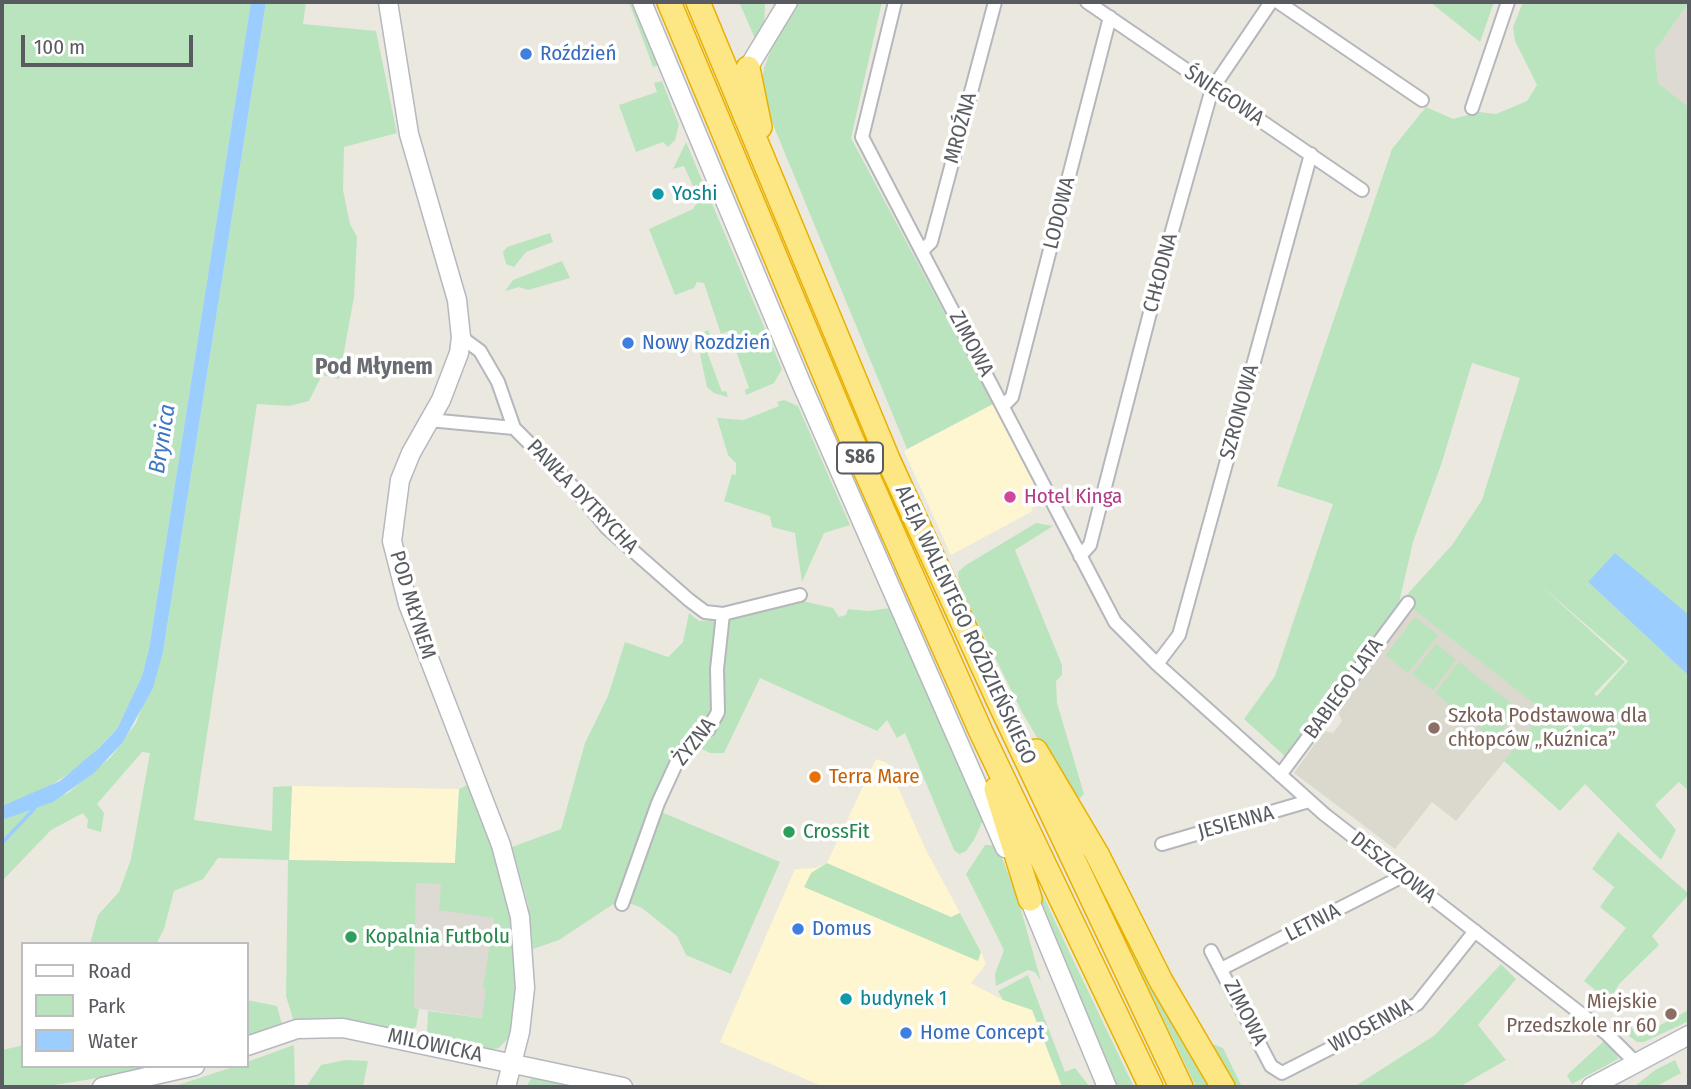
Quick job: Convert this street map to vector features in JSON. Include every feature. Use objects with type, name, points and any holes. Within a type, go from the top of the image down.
[{"type":"highway","name":"ALEJA WALENTEGO ROŹDZIEŃSKIEGO","points":[[669,2],[846,427],[981,732],[1151,1087]]},
{"type":"highway","name":"ALEJA WALENTEGO ROŹDZIEŃSKIEGO","points":[[698,2],[888,459],[997,698],[1181,1087]]},
{"type":"highway","points":[[748,68],[771,181]]},
{"type":"highway","points":[[997,698],[1040,756],[1097,854],[1161,981],[1223,1087]]},
{"type":"highway","points":[[981,732],[1030,899]]},
{"type":"street","name":"POD MŁYNEM","points":[[387,2],[409,134],[457,300],[461,337],[452,374],[400,480],[393,541],[408,604],[501,845],[520,917],[525,988],[506,1087]]},
{"type":"street","points":[[642,2],[802,385],[1030,899],[1107,1087]]},
{"type":"street","points":[[748,68],[788,2]]},
{"type":"street","name":"ZIMOWA","points":[[895,2],[862,137],[1115,622],[1157,664]]},
{"type":"street","name":"MROŹNA","points":[[922,251],[931,242],[995,2]]},
{"type":"street","name":"ŚNIEGOWA","points":[[1087,2],[1362,190]]},
{"type":"street","name":"CHŁODNA","points":[[1080,555],[1090,545],[1161,270],[1212,89],[1271,2]]},
{"type":"street","points":[[1278,2],[1422,100]]},
{"type":"street","points":[[1472,108],[1508,2]]},
{"type":"street","name":"LODOWA","points":[[1003,405],[1012,397],[1110,17]]},
{"type":"street","name":"SZRONOWA","points":[[1157,664],[1179,635],[1311,154]]},
{"type":"street","name":"PAWŁA DYTRYCHA","points":[[461,337],[480,351],[498,382],[514,428],[577,491],[607,528],[705,612],[723,614]]},
{"type":"street","name":"PAWŁA DYTRYCHA","points":[[429,420],[514,428]]},
{"type":"street","points":[[723,614],[800,595]]},
{"type":"street","name":"BABIEGO LATA","points":[[1280,775],[1408,603]]},
{"type":"street","name":"ŻYZNA","points":[[622,904],[658,803],[681,753],[695,737],[708,730],[718,712],[717,669],[723,614]]},
{"type":"street","name":"DESZCZOWA","points":[[1157,664],[1309,801],[1607,1034],[1636,1063]]},
{"type":"street","name":"JESIENNA","points":[[1162,844],[1309,801]]},
{"type":"street","name":"LETNIA","points":[[1223,968],[1403,876]]},
{"type":"street","name":"WIOSENNA","points":[[1282,1073],[1417,1004],[1475,931]]},
{"type":"street","name":"ZIMOWA","points":[[1212,951],[1271,1066],[1282,1073]]},
{"type":"street","name":"MILOWICKA","points":[[248,1046],[297,1029],[343,1028],[623,1087]]},
{"type":"street","points":[[1591,1087],[1689,1035]]},
{"type":"street","points":[[103,1087],[186,1068]]},
{"type":"shaded area","points":[[1689,2],[1689,107],[1658,83],[1655,51]]},
{"type":"shaded area","points":[[993,404],[1038,492],[1031,512],[951,555],[904,451]]},
{"type":"shaded area","name":"Szkoła Podstawowa dla chłopców „Kuźnica”","points":[[1413,609],[1545,711],[1456,821],[1432,802],[1395,849],[1294,773],[1324,731],[1333,733],[1342,721],[1338,712]]},
{"type":"shaded area","points":[[876,759],[887,763],[926,850],[981,952],[986,964],[971,983],[1003,1000],[1032,1009],[1062,1087],[824,1087],[720,1042],[795,869],[816,868],[827,863]]},
{"type":"shaded area","points":[[292,786],[459,789],[455,863],[289,860]]},
{"type":"shaded area","points":[[416,862],[502,915],[490,1019],[414,1008]]},
{"type":"green space","points":[[2,2],[251,2],[149,649],[142,676],[117,729],[82,765],[47,788],[2,806]]},
{"type":"green space","points":[[266,2],[306,2],[303,24],[376,31],[397,133],[344,147],[343,190],[350,224],[357,237],[354,297],[339,379],[322,375],[309,401],[289,406],[257,404],[194,820],[272,831],[273,787],[292,786],[289,860],[455,863],[459,789],[469,784],[503,882],[512,929],[515,999],[510,1036],[499,1048],[488,1050],[430,1037],[427,1034],[428,1011],[482,1018],[486,990],[483,988],[494,918],[439,910],[441,884],[416,883],[414,1008],[419,1009],[416,1027],[406,1032],[354,1021],[293,1019],[286,996],[288,860],[218,858],[203,879],[174,891],[164,929],[157,942],[91,942],[98,915],[119,892],[131,859],[150,753],[142,752],[97,804],[104,813],[101,832],[87,828],[88,820],[83,813],[51,830],[2,881],[2,820],[68,793],[111,757],[136,723],[163,652]]},
{"type":"green space","points":[[629,2],[636,2],[661,64],[653,67]]},
{"type":"green space","points":[[739,2],[765,2],[764,31],[757,43]]},
{"type":"green space","points":[[794,2],[882,2],[851,138],[993,404],[907,449],[760,93],[764,68],[779,28]]},
{"type":"green space","points":[[1430,2],[1494,2],[1480,42]]},
{"type":"green space","points":[[1523,2],[1689,2],[1655,51],[1658,83],[1689,107],[1689,615],[1678,607],[1588,582],[1689,676],[1689,791],[1679,782],[1655,805],[1676,830],[1661,860],[1585,784],[1560,811],[1504,761],[1544,711],[1413,609],[1404,598],[1452,545],[1482,500],[1520,378],[1472,363],[1442,462],[1413,542],[1399,603],[1288,759],[1244,719],[1275,676],[1333,504],[1277,486],[1392,149],[1426,107],[1453,119],[1479,112],[1496,114],[1527,101],[1537,85],[1515,41],[1513,27]],"holes":[[[1538,583],[1628,661],[1597,696],[1594,694],[1625,662]]]},
{"type":"green space","points":[[662,81],[679,125],[675,140],[668,147],[663,142],[636,152],[619,105],[657,92],[654,83]]},
{"type":"green space","points":[[686,142],[782,369],[774,383],[746,395],[745,390],[749,388],[729,331],[721,334],[704,283],[697,282],[694,288],[675,295],[649,229],[693,209],[699,200],[684,166],[673,169]]},
{"type":"green space","points":[[550,233],[553,242],[526,252],[514,267],[506,264],[503,252],[507,247]]},
{"type":"green space","points":[[562,261],[570,278],[528,290],[519,287],[505,291],[513,280]]},
{"type":"green space","points":[[708,330],[714,345],[699,351],[694,338]]},
{"type":"green space","points":[[707,352],[722,392],[726,391],[728,397],[714,393],[707,387],[700,354]]},
{"type":"green space","points":[[784,400],[798,406],[850,525],[824,533],[802,582],[795,533],[772,527],[770,516],[724,501],[732,474],[736,475],[736,463],[728,455],[717,418],[744,420],[779,406],[777,402]]},
{"type":"green space","points":[[1036,523],[1053,526],[1015,550],[1062,665],[1062,675],[1056,681],[1057,703],[1084,794],[1080,798],[1073,799],[1022,712],[959,585],[958,572],[966,565]]},
{"type":"green space","points":[[798,600],[833,608],[839,617],[846,615],[848,609],[868,611],[890,608],[984,818],[966,851],[959,854],[954,850],[905,733],[897,738],[887,720],[877,731],[760,678],[724,753],[710,753],[682,739],[655,799],[618,901],[559,940],[533,949],[528,904],[512,847],[561,829],[585,743],[608,696],[625,642],[668,657],[683,642],[689,613],[699,621],[731,619]]},
{"type":"green space","points":[[1415,617],[1438,635],[1408,673],[1386,655]]},
{"type":"green space","points":[[1436,644],[1456,660],[1433,690],[1412,674]]},
{"type":"green space","points":[[1459,662],[1518,709],[1494,740],[1435,693]]},
{"type":"green space","points":[[659,811],[780,862],[731,974],[686,955],[677,936],[642,908],[629,903]]},
{"type":"green space","points":[[1618,832],[1689,894],[1652,936],[1659,945],[1619,984],[1609,1001],[1584,981],[1626,928],[1600,907],[1614,887],[1592,869]]},
{"type":"green space","points":[[1015,835],[1067,947],[1134,1087],[1116,1087]]},
{"type":"green space","points":[[1076,837],[1214,1087],[1196,1087]]},
{"type":"green space","points":[[985,845],[997,845],[1018,899],[1041,981],[1035,972],[1028,970],[996,986],[995,974],[1004,950],[966,874]]},
{"type":"green space","points":[[827,863],[951,917],[960,913],[981,952],[978,961],[804,887],[811,873]]},
{"type":"green space","points":[[1501,964],[1516,979],[1478,1025],[1506,1060],[1459,1087],[1354,1087],[1435,1035]]},
{"type":"green space","points":[[1028,975],[1065,1072],[1075,1068],[1090,1087],[1062,1087],[1032,1010],[1003,1000],[998,991]]},
{"type":"green space","points":[[248,1000],[277,1006],[283,1028],[248,1040]]},
{"type":"green space","points":[[1689,1010],[1689,1021],[1644,1042],[1637,1042],[1624,1032],[1629,1022],[1637,1037]]},
{"type":"green space","points":[[1605,1040],[1617,1053],[1618,1059],[1572,1084],[1567,1075]]},
{"type":"green space","points":[[1207,1042],[1223,1048],[1242,1087],[1230,1087]]},
{"type":"green space","points":[[294,1045],[295,1087],[172,1087],[230,1068],[248,1068],[248,1062]]},
{"type":"green space","points":[[20,1046],[21,1068],[158,1068],[43,1087],[2,1087],[2,1050]]},
{"type":"green space","points":[[345,1060],[368,1061],[363,1087],[306,1087],[321,1065]]},
{"type":"green space","points":[[1675,1060],[1681,1073],[1655,1087],[1634,1087],[1655,1070]]},
{"type":"green space","points":[[531,1079],[589,1087],[526,1087]]},
{"type":"water","points":[[251,2],[266,2],[163,652],[153,688],[123,742],[94,773],[53,802],[2,820],[2,806],[60,781],[99,748],[117,729],[142,676],[149,649]]},
{"type":"water","points":[[1615,553],[1689,615],[1689,676],[1588,582]]},
{"type":"waterway","points":[[2,843],[34,809]]},
{"type":"place","name":"Roździeń","points":[[526,54]]},
{"type":"place","name":"Yoshi","points":[[658,194]]},
{"type":"place","name":"Nowy Rozdzień","points":[[628,343]]},
{"type":"place","name":"Hotel Kinga","points":[[1010,497]]},
{"type":"place","name":"Szkoła Podstawowa dla chłopców „Kuźnica”","points":[[1434,728]]},
{"type":"place","name":"Terra Mare","points":[[815,777]]},
{"type":"place","name":"CrossFit","points":[[789,832]]},
{"type":"place","name":"Domus","points":[[798,929]]},
{"type":"place","name":"Kopalnia Futbolu","points":[[351,937]]},
{"type":"place","name":"budynek 1","points":[[846,999]]},
{"type":"place","name":"Miejskie Przedszkole nr 60","points":[[1671,1014]]},
{"type":"place","name":"Home Concept","points":[[906,1033]]},
{"type":"district","name":"Pod Młynem","points":[[374,368]]},
{"type":"water label","name":"Brynica","points":[[163,439]]}]
